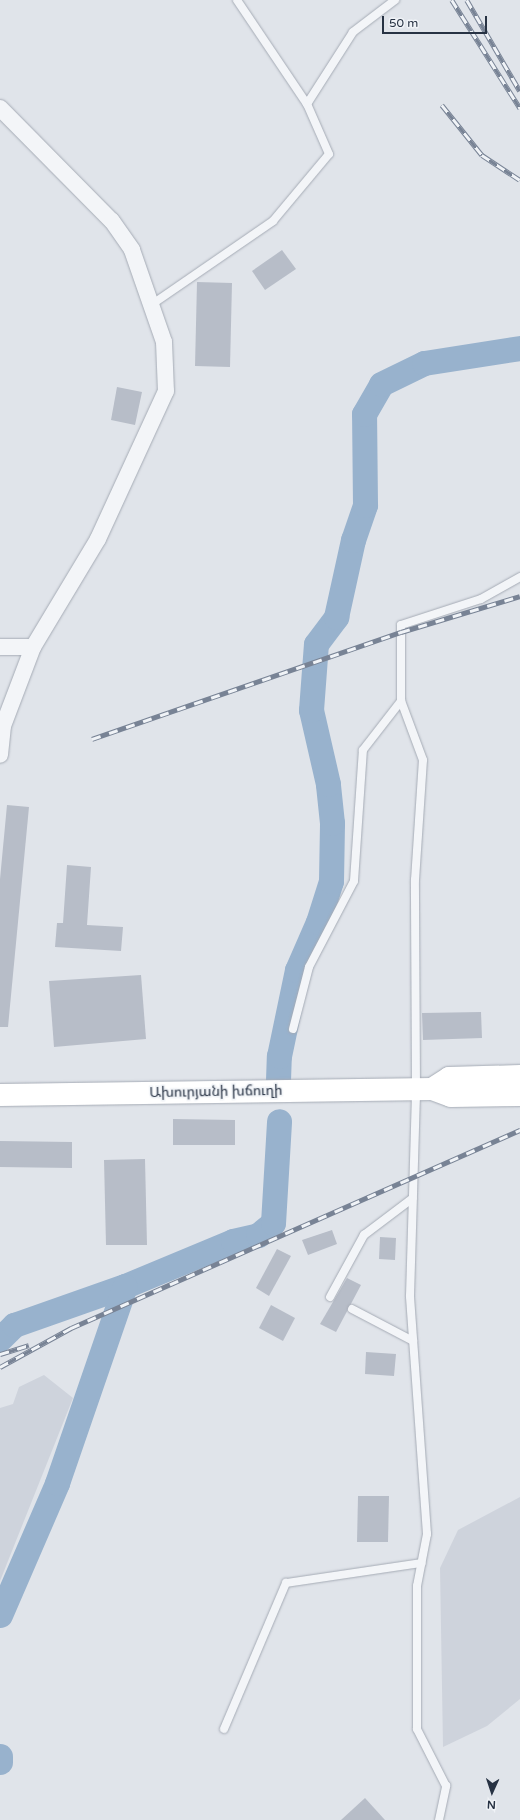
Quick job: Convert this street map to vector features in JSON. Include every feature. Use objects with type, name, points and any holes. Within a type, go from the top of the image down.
[{"type":"main road","points":[[424,1089],[449,1078],[520,1076]]},
{"type":"main road","name":"Ախուրյանի խճուղի","points":[[0,1095],[424,1089],[451,1096],[520,1095]]},
{"type":"street","points":[[0,108],[112,221],[132,250],[164,342],[166,391],[98,539],[33,647],[3,726],[0,755]]},
{"type":"street","points":[[0,647],[33,647]]},
{"type":"lane","points":[[151,305],[273,221],[330,154],[308,104],[237,0]]},
{"type":"lane","points":[[308,104],[353,32],[395,0]]},
{"type":"lane","points":[[438,1820],[446,1786],[417,1729],[417,1586],[427,1534],[410,1296],[413,1198],[424,1089],[415,880],[423,760],[401,701],[401,625],[481,599],[520,577]]},
{"type":"lane","points":[[293,1029],[309,967],[354,881],[363,750],[401,701]]},
{"type":"lane","points":[[330,1297],[364,1235],[413,1198]]},
{"type":"lane","points":[[352,1309],[413,1341]]},
{"type":"lane","points":[[224,1729],[286,1583],[422,1563]]},
{"type":"shaded area","points":[[44,1375],[73,1398],[0,1581],[0,1408],[13,1404],[19,1387]]},
{"type":"shaded area","points":[[520,1497],[520,1699],[487,1726],[443,1747],[440,1568],[458,1530]]},
{"type":"building","points":[[282,250],[296,269],[265,290],[252,271]]},
{"type":"building","points":[[197,282],[232,283],[230,367],[195,366]]},
{"type":"building","points":[[117,387],[142,392],[135,425],[111,420]]},
{"type":"building","points":[[7,805],[29,807],[8,1027],[0,1027],[0,879]]},
{"type":"building","points":[[67,865],[91,867],[87,925],[123,927],[121,951],[55,947],[57,923],[63,923]]},
{"type":"building","points":[[141,975],[146,1039],[54,1047],[49,981]]},
{"type":"building","points":[[481,1012],[482,1038],[423,1040],[422,1013]]},
{"type":"building","points":[[173,1119],[235,1120],[235,1145],[173,1145]]},
{"type":"building","points":[[0,1141],[72,1142],[72,1168],[0,1167]]},
{"type":"building","points":[[145,1159],[147,1245],[106,1245],[104,1160]]},
{"type":"building","points":[[332,1230],[337,1244],[308,1255],[302,1240]]},
{"type":"building","points":[[380,1237],[396,1238],[395,1260],[379,1259]]},
{"type":"building","points":[[277,1249],[291,1256],[269,1296],[256,1288]]},
{"type":"building","points":[[347,1278],[361,1285],[336,1332],[320,1324]]},
{"type":"building","points":[[271,1305],[295,1318],[283,1341],[259,1328]]},
{"type":"building","points":[[366,1352],[396,1354],[394,1376],[365,1374]]},
{"type":"building","points":[[358,1496],[389,1496],[388,1542],[357,1542]]},
{"type":"building","points":[[365,1798],[385,1820],[341,1820]]},
{"type":"waterway","points":[[278,1080],[279,1056],[297,970],[318,922],[331,881],[332,823],[328,784],[311,710],[316,644],[336,617],[353,540],[365,505],[364,414],[381,384],[424,363],[520,348]]},
{"type":"waterway","points":[[0,1339],[14,1325],[125,1286],[233,1241],[258,1235],[273,1223],[279,1121]]},
{"type":"waterway","points":[[0,1615],[57,1483],[125,1286]]},
{"type":"waterway","points":[[0,1756],[0,1762]]},
{"type":"railway","points":[[452,0],[520,108]]},
{"type":"railway","points":[[467,0],[520,91]]},
{"type":"railway","points":[[442,105],[482,155],[520,180]]},
{"type":"railway","points":[[92,739],[401,632],[520,596]]},
{"type":"railway","points":[[0,1367],[71,1328],[520,1130]]},
{"type":"railway","points":[[0,1354],[29,1345]]}]
